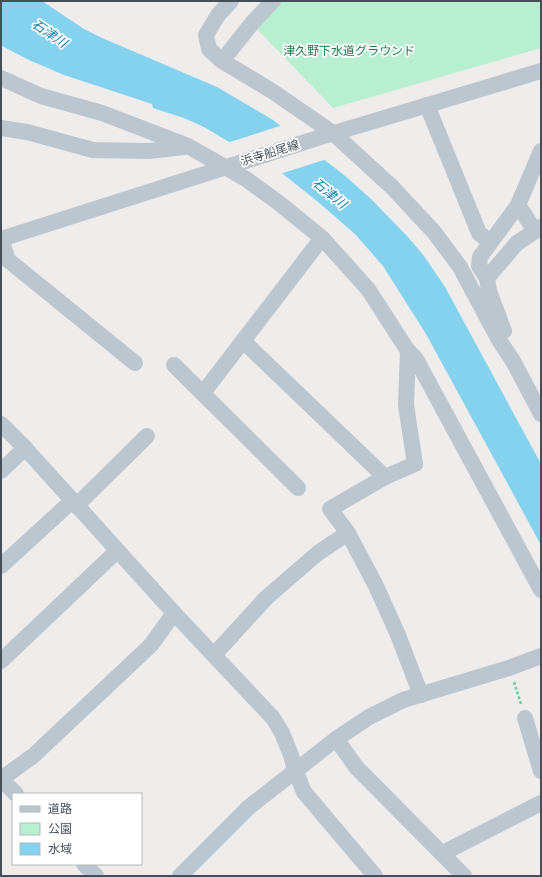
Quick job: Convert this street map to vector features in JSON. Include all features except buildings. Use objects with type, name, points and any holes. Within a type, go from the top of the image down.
[{"type":"street","points":[[231,1],[218,15],[206,35],[209,49],[222,61],[272,91],[329,134],[392,187],[434,232],[460,267],[541,414]]},
{"type":"street","points":[[222,61],[253,22],[273,1]]},
{"type":"street","name":"浜寺船尾線","points":[[1,239],[329,134],[541,71]]},
{"type":"street","points":[[1,78],[41,96],[102,113],[188,146],[230,166],[322,238],[368,289],[408,352],[416,359],[541,590]]},
{"type":"street","points":[[427,105],[479,233],[490,242]]},
{"type":"street","points":[[1,128],[27,132],[93,150],[149,150],[188,146]]},
{"type":"street","points":[[513,361],[489,291],[487,278],[479,266],[480,257],[518,206],[541,151]]},
{"type":"street","points":[[487,278],[517,243],[538,229],[518,206]]},
{"type":"street","points":[[203,393],[322,238]]},
{"type":"street","points":[[1,239],[8,260],[135,363]]},
{"type":"street","points":[[243,340],[385,477]]},
{"type":"street","points":[[408,352],[406,405],[415,464],[385,477],[330,509],[348,533],[376,586],[398,635],[421,695]]},
{"type":"street","points":[[174,365],[298,488]]},
{"type":"street","points":[[1,424],[25,448],[174,613],[274,718],[288,748],[304,792],[375,876]]},
{"type":"street","points":[[1,566],[74,503],[147,436]]},
{"type":"street","points":[[1,471],[25,448]]},
{"type":"street","points":[[214,655],[266,598],[318,553],[348,533]]},
{"type":"street","points":[[1,661],[117,551]]},
{"type":"street","points":[[15,793],[1,779],[33,756],[151,645],[174,613]]},
{"type":"street","points":[[180,876],[249,807],[295,770],[369,716],[403,700],[509,668],[541,656]]},
{"type":"street","points":[[525,718],[541,771]]},
{"type":"street","points":[[336,739],[357,768],[443,853],[464,876]]},
{"type":"street","points":[[443,853],[541,803]]},
{"type":"street","points":[[85,865],[96,876]]},
{"type":"path","points":[[509,668],[525,718]]},
{"type":"green space","name":"津久野下水道グラウンド","points":[[282,1],[541,1],[541,48],[333,108],[256,28]]},
{"type":"water","name":"石津川","points":[[1,1],[42,1],[84,29],[102,38],[217,87],[273,120],[344,175],[371,199],[408,237],[424,256],[445,287],[541,464],[541,545],[426,334],[383,266],[355,234],[283,174],[204,127],[184,118],[153,108],[152,104],[64,75],[29,60],[4,47],[1,45]]},
{"type":"pier","points":[[283,125],[327,159],[280,174],[227,143]]}]
